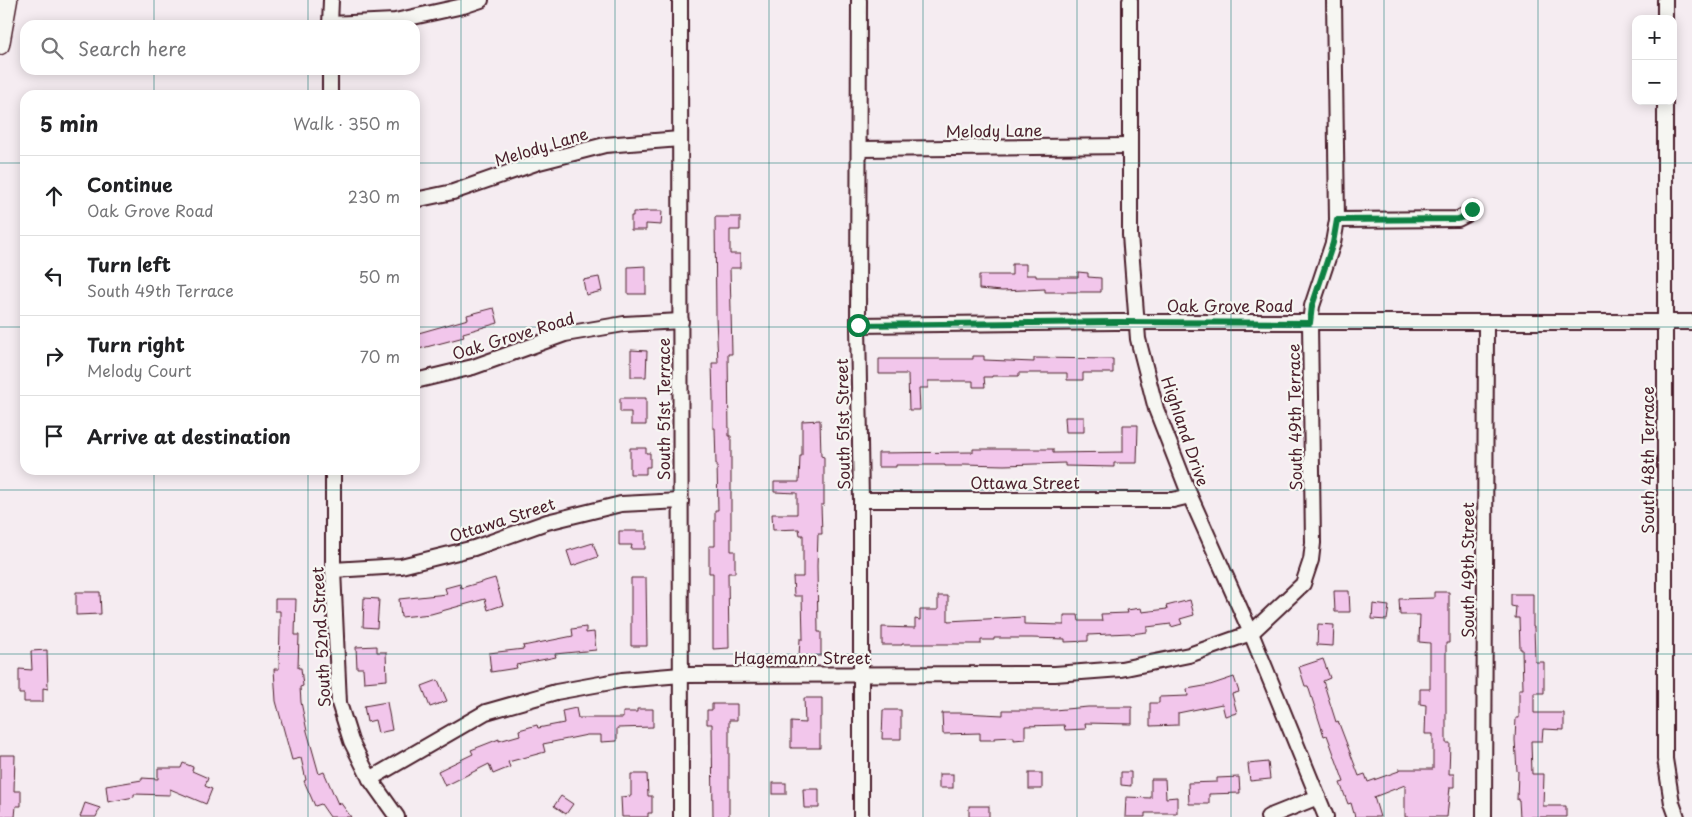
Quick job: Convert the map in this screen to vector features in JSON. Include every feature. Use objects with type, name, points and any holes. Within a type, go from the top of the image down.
[{"type":"street","points":[[0,45],[8,0]]},
{"type":"street","points":[[330,20],[331,0]]},
{"type":"street","points":[[400,20],[481,0]]},
{"type":"street","name":"South 51st Terrace","points":[[680,0],[681,817]]},
{"type":"street","name":"South 51st Street","points":[[859,0],[858,325],[861,817]]},
{"type":"street","name":"Highland Drive","points":[[1130,0],[1130,235],[1138,339],[1156,409],[1190,496],[1251,633],[1326,817]]},
{"type":"street","name":"South 49th Terrace","points":[[1251,633],[1303,584],[1311,560],[1313,543],[1310,323],[1312,306],[1333,243],[1337,220],[1334,0]]},
{"type":"street","points":[[1665,0],[1665,15]]},
{"type":"street","points":[[330,75],[330,90]]},
{"type":"street","name":"South 48th Terrace","points":[[1665,105],[1664,759],[1672,803],[1677,817]]},
{"type":"street","name":"Melody Lane","points":[[420,199],[453,192],[539,162],[604,145],[680,140]]},
{"type":"street","name":"Melody Lane","points":[[859,149],[1130,146]]},
{"type":"street","points":[[1337,220],[1458,219],[1466,216],[1472,209]]},
{"type":"street","name":"Oak Grove Road","points":[[420,380],[473,367],[565,334],[624,324],[681,322]]},
{"type":"street","name":"Oak Grove Road","points":[[858,325],[1692,322]]},
{"type":"street","name":"South 49th Street","points":[[1484,817],[1486,323]]},
{"type":"street","name":"South 52nd Street","points":[[332,475],[333,570],[339,703],[351,741],[370,779],[397,817]]},
{"type":"street","name":"Ottawa Street","points":[[860,500],[1173,500],[1190,496]]},
{"type":"street","name":"Ottawa Street","points":[[333,570],[401,566],[474,548],[547,522],[621,504],[681,501]]},
{"type":"street","name":"Hagemann Street","points":[[370,779],[486,712],[556,692],[622,680],[681,675],[1055,674],[1121,669],[1189,655],[1251,633]]},
{"type":"street","points":[[1268,817],[1318,796]]},
{"type":"building","points":[[662,211],[661,225],[646,224],[646,230],[631,230],[631,216],[633,216],[633,212]]},
{"type":"building","points":[[715,217],[740,217],[740,230],[730,230],[730,254],[740,254],[740,268],[730,268],[732,354],[728,354],[729,436],[731,436],[731,551],[735,551],[735,573],[728,573],[729,648],[713,649],[713,573],[709,573],[709,546],[715,546],[715,510],[718,510],[715,428],[713,428],[712,363],[718,363]]},
{"type":"building","points":[[1012,264],[1026,264],[1026,275],[1036,275],[1036,277],[1078,277],[1078,272],[1088,273],[1088,277],[1101,278],[1101,292],[1045,292],[1045,289],[1002,291],[979,289],[979,275],[1012,275]]},
{"type":"building","points":[[646,266],[646,294],[628,294],[628,267]]},
{"type":"building","points":[[599,277],[602,291],[586,295],[583,280]]},
{"type":"building","points":[[494,308],[498,323],[463,333],[464,337],[420,349],[420,333],[468,319],[467,315]]},
{"type":"building","points":[[631,350],[647,351],[646,377],[631,377]]},
{"type":"building","points":[[973,356],[984,356],[984,360],[1034,362],[1034,358],[1113,359],[1113,373],[1083,373],[1083,380],[1067,380],[1067,373],[1019,373],[1019,376],[984,377],[985,387],[973,387],[973,381],[928,381],[928,388],[919,388],[920,410],[909,410],[908,374],[879,374],[879,359],[973,359]]},
{"type":"building","points":[[620,398],[646,398],[646,425],[631,425],[631,412],[620,412]]},
{"type":"building","points":[[1065,417],[1084,417],[1084,432],[1066,432]]},
{"type":"building","points":[[820,420],[821,456],[824,457],[824,505],[821,505],[822,534],[818,534],[817,566],[818,632],[821,632],[821,656],[799,656],[800,639],[803,639],[802,596],[794,596],[793,577],[803,577],[803,535],[800,535],[799,529],[773,530],[772,514],[797,514],[797,493],[774,492],[774,482],[799,482],[800,456],[802,456],[802,421]]},
{"type":"building","points":[[1123,425],[1138,425],[1137,463],[1114,463],[1114,467],[1065,466],[1065,463],[963,464],[963,466],[896,465],[896,467],[878,467],[878,453],[973,452],[973,449],[1053,449],[1053,453],[1123,452]]},
{"type":"building","points":[[630,448],[646,448],[646,453],[650,453],[650,467],[646,467],[646,474],[630,474]]},
{"type":"building","points":[[619,531],[645,531],[645,549],[631,549],[632,545],[619,545]]},
{"type":"building","points":[[593,543],[598,557],[572,566],[567,551]]},
{"type":"building","points":[[495,578],[503,605],[488,610],[485,599],[431,614],[401,617],[399,599],[447,594],[445,588],[460,584],[461,588]]},
{"type":"building","points":[[631,578],[646,578],[647,646],[631,646]]},
{"type":"building","points":[[1334,591],[1349,591],[1350,612],[1335,612]]},
{"type":"building","points":[[76,592],[100,592],[101,614],[76,615]]},
{"type":"building","points":[[1434,592],[1449,592],[1449,643],[1446,643],[1446,743],[1450,743],[1449,774],[1454,774],[1454,787],[1450,787],[1447,817],[1405,817],[1405,785],[1374,797],[1380,817],[1355,817],[1351,803],[1348,804],[1340,783],[1344,782],[1327,735],[1324,736],[1308,686],[1305,686],[1299,667],[1323,659],[1330,678],[1323,681],[1336,722],[1338,721],[1359,776],[1365,774],[1368,782],[1399,771],[1399,769],[1433,769],[1433,734],[1425,734],[1426,705],[1420,704],[1420,689],[1430,689],[1430,643],[1419,642],[1420,615],[1400,615],[1399,599],[1434,598]]},
{"type":"building","points":[[1511,594],[1533,594],[1535,662],[1544,662],[1544,693],[1534,693],[1534,713],[1564,713],[1564,730],[1543,729],[1542,741],[1531,741],[1532,774],[1544,774],[1543,806],[1566,806],[1566,817],[1520,817],[1519,800],[1517,800],[1518,771],[1515,740],[1516,718],[1519,718],[1519,689],[1523,689],[1522,649],[1520,649],[1519,618],[1515,618],[1516,607],[1511,606]]},
{"type":"building","points":[[938,596],[948,596],[948,621],[1024,617],[1024,624],[1064,625],[1064,615],[1078,615],[1079,621],[1102,621],[1101,614],[1128,613],[1127,610],[1141,608],[1142,612],[1167,609],[1166,606],[1190,600],[1194,615],[1180,619],[1182,624],[1171,627],[1171,624],[1147,627],[1147,632],[1131,634],[1088,635],[1088,641],[1065,642],[1065,639],[994,638],[994,640],[981,640],[981,644],[882,645],[882,627],[915,628],[915,619],[920,620],[920,610],[938,610]]},
{"type":"building","points":[[364,598],[379,599],[377,628],[363,627]]},
{"type":"building","points":[[275,599],[296,599],[295,635],[299,635],[298,668],[301,668],[303,686],[300,687],[301,702],[307,731],[319,774],[324,772],[338,804],[340,802],[351,817],[330,817],[321,804],[315,806],[304,781],[306,780],[301,758],[292,760],[276,701],[274,669],[279,669],[280,611],[275,611]]},
{"type":"building","points":[[1373,604],[1389,606],[1387,620],[1372,619]]},
{"type":"building","points":[[1318,624],[1334,625],[1333,646],[1317,645]]},
{"type":"building","points":[[586,627],[586,633],[594,632],[596,650],[555,654],[556,657],[516,665],[517,668],[491,672],[489,653],[524,649],[523,646],[573,636],[572,629]]},
{"type":"building","points":[[377,646],[377,652],[386,652],[387,680],[364,682],[363,668],[357,668],[356,647]]},
{"type":"building","points":[[47,650],[48,689],[43,688],[43,702],[24,702],[24,694],[19,694],[19,669],[32,670],[31,651]]},
{"type":"building","points":[[1234,677],[1239,692],[1232,694],[1237,713],[1225,716],[1222,704],[1178,713],[1178,725],[1150,726],[1150,703],[1159,703],[1159,697],[1188,696],[1187,689],[1210,685]]},
{"type":"building","points":[[438,680],[447,701],[430,707],[422,686]]},
{"type":"building","points":[[804,698],[822,698],[820,748],[791,748],[791,722],[805,723]]},
{"type":"building","points":[[387,702],[392,730],[378,733],[375,720],[367,722],[364,706]]},
{"type":"building","points":[[712,704],[737,704],[737,720],[729,720],[729,817],[713,817],[712,724],[707,724],[707,710],[712,710]]},
{"type":"building","points":[[1088,707],[1132,707],[1132,724],[1085,723],[1086,729],[1065,730],[1064,725],[1025,726],[1025,739],[1014,740],[1014,737],[980,740],[980,733],[943,734],[942,713],[1003,715],[1003,710],[1054,710]]},
{"type":"building","points":[[576,708],[578,718],[623,718],[623,712],[637,712],[637,709],[653,709],[653,727],[617,728],[617,741],[601,742],[601,735],[587,735],[543,744],[545,752],[508,762],[510,767],[493,774],[489,764],[445,786],[438,771],[473,754],[471,750],[499,739],[499,741],[520,735],[519,730],[537,725],[538,728],[564,723],[562,711]]},
{"type":"building","points":[[883,710],[901,710],[901,739],[882,739]]},
{"type":"building","points":[[0,755],[15,755],[14,791],[21,791],[21,806],[16,806],[15,817],[0,817]]},
{"type":"building","points":[[1268,762],[1270,779],[1250,781],[1248,764]]},
{"type":"building","points":[[183,763],[193,767],[192,771],[208,778],[205,786],[212,789],[206,804],[170,789],[170,795],[134,794],[134,797],[108,802],[106,786],[142,780],[142,778],[158,779],[158,768],[181,768]]},
{"type":"building","points":[[1121,772],[1131,772],[1131,786],[1121,785]]},
{"type":"building","points":[[1029,773],[1042,773],[1042,789],[1029,789]]},
{"type":"building","points":[[631,774],[647,774],[648,796],[652,796],[652,813],[648,813],[648,817],[622,817],[621,797],[631,796]]},
{"type":"building","points":[[939,774],[953,774],[953,788],[939,788]]},
{"type":"building","points":[[1239,777],[1240,793],[1209,794],[1209,804],[1189,804],[1188,783],[1217,782],[1217,778]]},
{"type":"building","points":[[1151,779],[1165,779],[1166,798],[1177,797],[1177,813],[1145,813],[1145,817],[1125,817],[1126,797],[1151,798]]},
{"type":"building","points":[[773,783],[786,783],[786,794],[773,794]]},
{"type":"building","points":[[803,789],[819,789],[819,808],[804,808]]},
{"type":"building","points":[[561,796],[573,804],[566,814],[554,806]]},
{"type":"building","points":[[85,803],[100,808],[96,817],[80,817]]},
{"type":"building","points":[[969,806],[989,806],[989,817],[969,817]]},
{"type":"route","points":[[858,325],[1115,322],[1310,323],[1312,306],[1333,243],[1337,220],[1458,219],[1466,216],[1472,209]]}]
